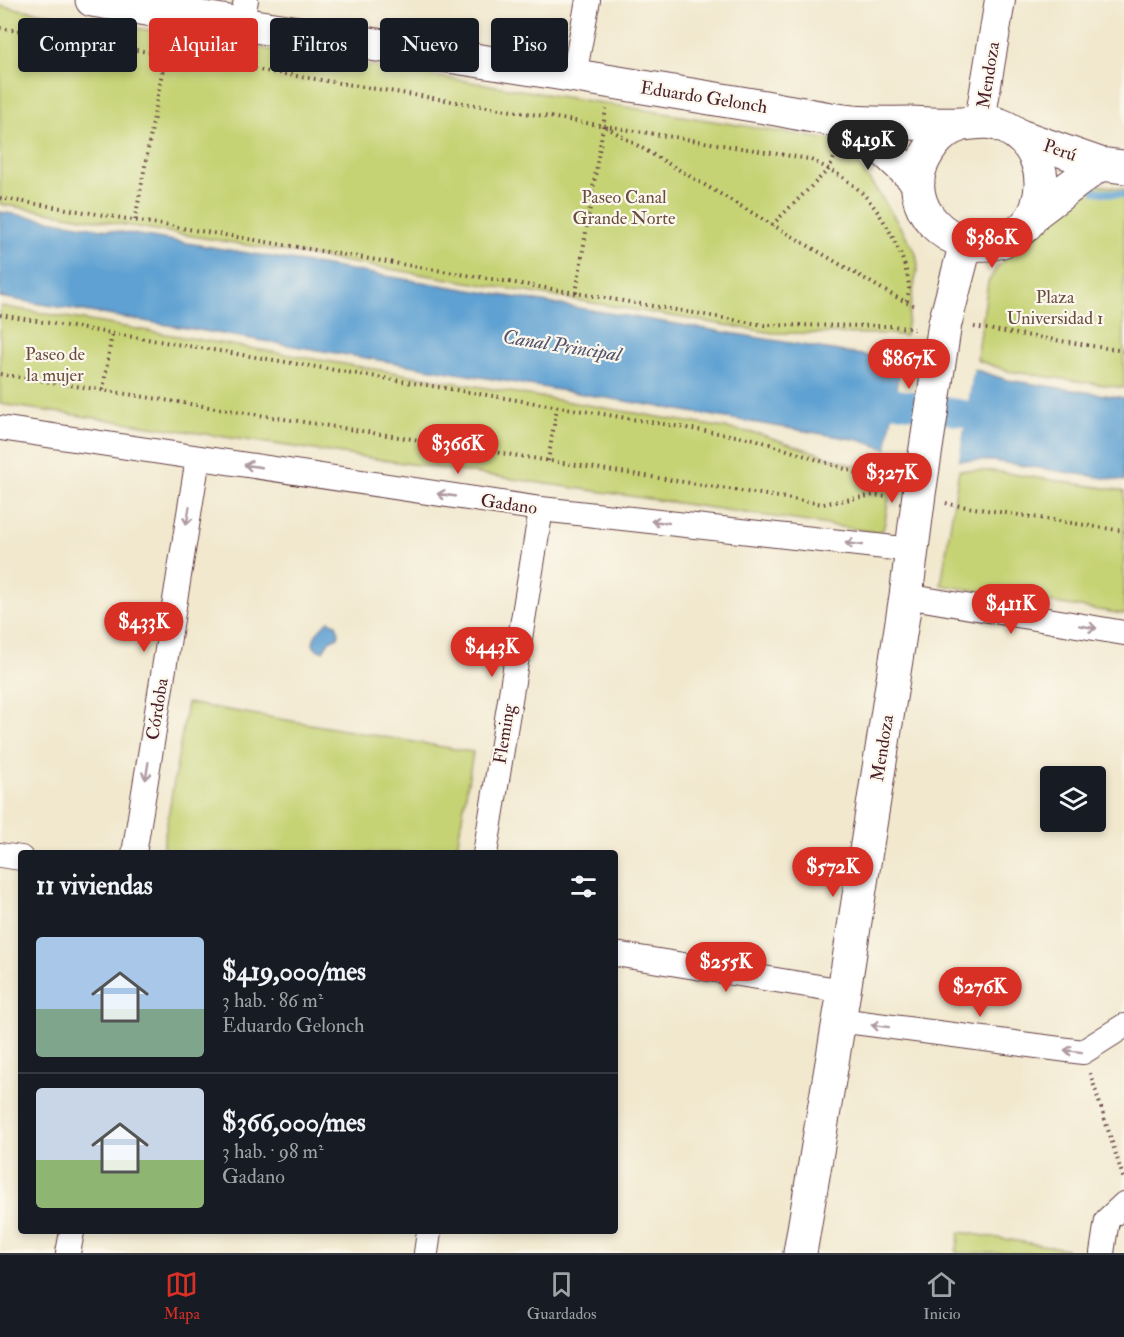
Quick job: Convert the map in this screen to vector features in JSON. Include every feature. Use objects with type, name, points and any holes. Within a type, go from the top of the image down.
[{"type":"main road","name":"Eduardo Gelonch","points":[[92,0],[174,14],[244,12],[612,82],[848,131],[971,123]]},
{"type":"main road","name":"Mendoza","points":[[918,182],[921,163],[930,146],[944,133],[971,123],[1001,125],[1020,136],[1034,152],[1041,171],[1042,193],[1035,213]]},
{"type":"main road","points":[[848,131],[918,182],[921,202],[930,220],[944,234],[966,243],[983,245],[1004,240],[1022,229],[1035,213]]},
{"type":"main road","name":"Perú","points":[[1020,136],[1112,165]]},
{"type":"main road","name":"Perú","points":[[1035,213],[1112,165]]},
{"type":"main road","name":"Mendoza","points":[[800,1253],[842,1006],[906,596],[945,323],[966,243]]},
{"type":"street","points":[[574,76],[588,0]]},
{"type":"street","name":"Mendoza","points":[[971,123],[1000,0]]},
{"type":"street","name":"Gadano","points":[[0,428],[541,508],[912,550]]},
{"type":"street","name":"Córdoba","points":[[135,850],[198,458]]},
{"type":"street","name":"Fleming","points":[[486,850],[541,508]]},
{"type":"street","points":[[906,596],[1124,633]]},
{"type":"street","points":[[0,855],[18,858]]},
{"type":"street","points":[[618,955],[842,1006],[1083,1052],[1124,1026]]},
{"type":"street","points":[[1102,1253],[1107,1220],[1124,1204]]},
{"type":"street","points":[[68,1253],[72,1234]]},
{"type":"street","points":[[426,1253],[429,1234]]},
{"type":"path","points":[[173,18],[174,14]]},
{"type":"path","points":[[0,28],[149,52]]},
{"type":"path","points":[[258,70],[809,159],[828,169],[863,194],[875,210],[896,243],[903,261],[909,288],[907,302]]},
{"type":"path","points":[[135,220],[162,72]]},
{"type":"path","points":[[576,293],[612,82]]},
{"type":"path","points":[[603,126],[894,296],[917,307]]},
{"type":"path","points":[[772,225],[828,169],[848,131]]},
{"type":"path","points":[[0,198],[764,325],[914,328]]},
{"type":"path","points":[[0,315],[754,439],[921,480],[954,505],[1124,531]]},
{"type":"path","points":[[945,323],[1124,351]]},
{"type":"path","points":[[103,390],[112,333]]},
{"type":"path","points":[[0,374],[823,504],[874,495],[886,497]]},
{"type":"path","points":[[548,461],[557,407]]},
{"type":"path","points":[[1083,1052],[1124,1181]]},
{"type":"green space","name":"Paseo Canal Grande Norte","points":[[0,6],[74,18],[18,18],[18,72],[137,72],[137,28],[149,30],[149,72],[258,72],[258,48],[270,50],[270,72],[368,72],[368,65],[380,67],[380,72],[409,72],[837,141],[853,157],[882,198],[913,247],[918,265],[905,336],[773,333],[0,204]]},
{"type":"green space","name":"Plaza Universidad 1","points":[[1099,185],[1124,189],[1124,388],[1008,371],[977,360],[988,282],[997,268],[1051,219]]},
{"type":"green space","name":"Paseo de la mujer","points":[[0,306],[760,434],[859,467],[893,473],[883,530],[876,532],[0,404]]},
{"type":"green space","points":[[959,470],[993,471],[1124,491],[1124,614],[941,585]]},
{"type":"green space","points":[[187,703],[473,752],[457,850],[162,850]]},
{"type":"green space","points":[[960,1232],[1066,1249],[1066,1253],[956,1253]]},
{"type":"water","points":[[0,212],[868,356],[902,355],[887,449],[859,440],[0,297]]},
{"type":"water","points":[[973,369],[1007,380],[1124,398],[1124,481],[993,461],[959,460]]},
{"type":"water","points":[[329,621],[336,624],[339,633],[338,637],[329,641],[323,651],[317,649],[313,642],[321,628]]},
{"type":"pier","points":[[903,352],[905,356],[890,449],[887,449]]},
{"type":"pier","points":[[974,366],[959,460],[956,460],[970,369]]},
{"type":"waterway","points":[[1095,191],[1124,195]]},
{"type":"waterway","name":"Canal Principal","points":[[859,396],[1001,420]]}]
